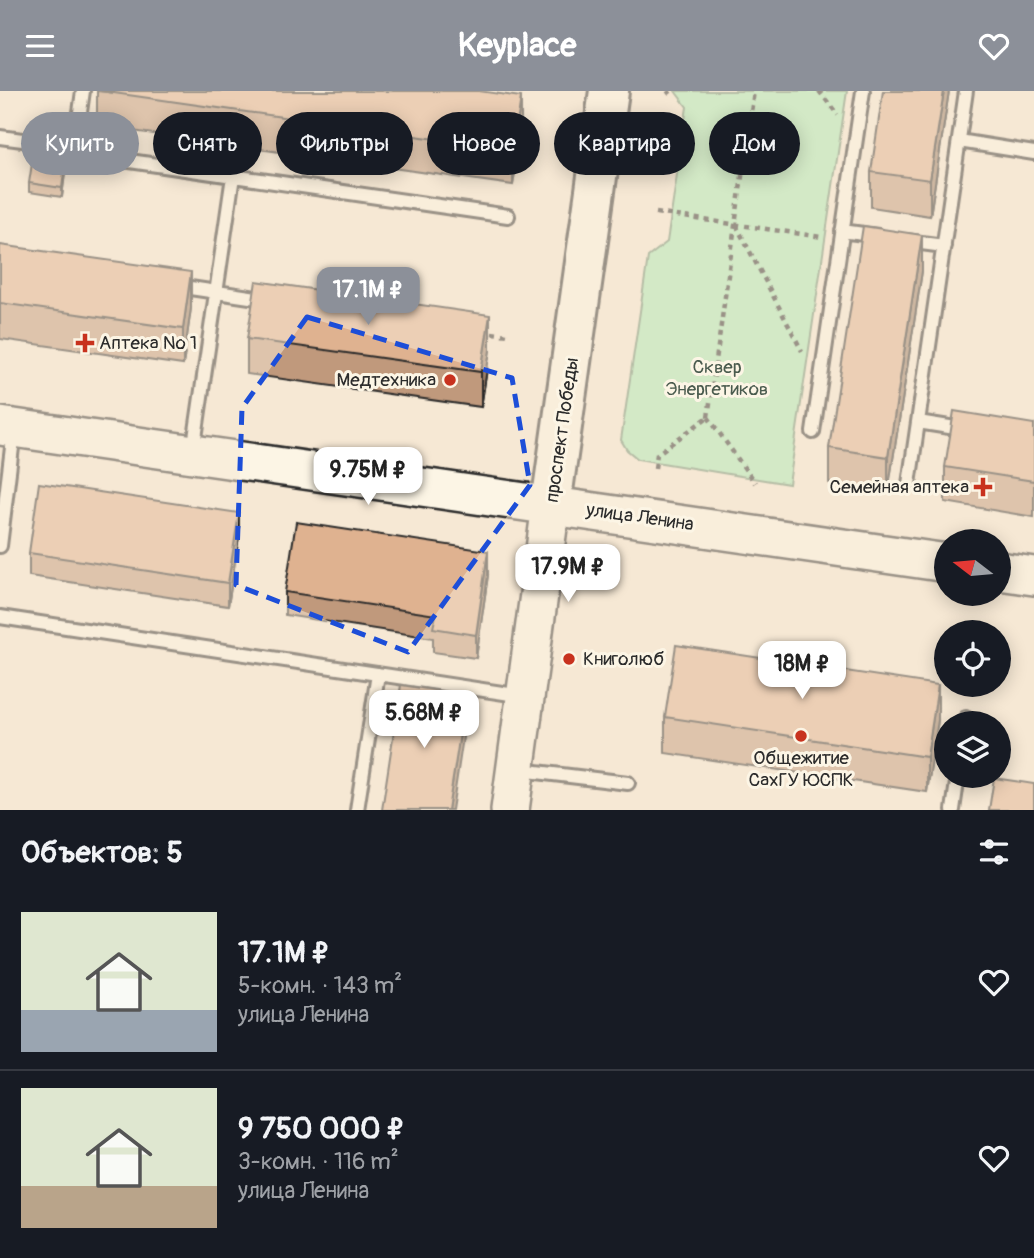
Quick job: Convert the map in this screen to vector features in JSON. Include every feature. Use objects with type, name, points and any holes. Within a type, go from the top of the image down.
[{"type":"main road","name":"проспект Победы","points":[[510,810],[609,91]]},
{"type":"main road","name":"улица Ленина","points":[[7,427],[934,561]]},
{"type":"main road","points":[[1012,573],[1034,576]]},
{"type":"lane","points":[[80,112],[83,91]]},
{"type":"lane","points":[[813,432],[863,91]]},
{"type":"lane","points":[[909,484],[966,91]]},
{"type":"lane","points":[[0,138],[21,140]]},
{"type":"lane","points":[[959,141],[1034,152]]},
{"type":"lane","points":[[139,162],[508,216]]},
{"type":"lane","points":[[193,453],[233,176]]},
{"type":"lane","points":[[842,231],[944,246]]},
{"type":"lane","points":[[162,284],[285,302]]},
{"type":"lane","points":[[918,422],[982,432]]},
{"type":"lane","points":[[0,546],[7,427]]},
{"type":"lane","points":[[0,617],[527,697]]},
{"type":"lane","points":[[356,810],[377,674]]},
{"type":"lane","points":[[516,769],[628,783]]},
{"type":"lane","points":[[953,810],[956,788]]},
{"type":"path","points":[[754,91],[708,417],[755,483]]},
{"type":"path","points":[[656,213],[826,237],[842,231]]},
{"type":"path","points":[[736,224],[820,386]]},
{"type":"path","points":[[492,333],[508,335]]},
{"type":"path","points":[[655,468],[657,454],[708,417]]},
{"type":"highlighted area","points":[[307,317],[512,378],[530,485],[408,652],[236,585],[242,408]]},
{"type":"green space","name":"Сквер Энергетиков","points":[[675,91],[847,91],[789,484],[638,459],[627,450],[621,440],[648,257],[667,242],[677,175],[695,175],[695,112],[686,112],[687,107]]},
{"type":"building","points":[[100,91],[479,91],[521,97],[519,112],[427,112],[427,138],[413,136],[413,112],[276,112],[276,116],[262,112]]},
{"type":"building","points":[[883,91],[944,91],[930,180],[871,172]]},
{"type":"building","points":[[30,175],[64,175],[62,188],[29,183]]},
{"type":"building","points":[[863,226],[922,235],[888,457],[829,448]]},
{"type":"building","points":[[0,245],[191,272],[183,329],[0,303]]},
{"type":"building","points":[[256,281],[490,315],[481,372],[247,339]]},
{"type":"building","points":[[954,411],[1034,424],[1034,481],[945,467]]},
{"type":"building","points":[[39,483],[239,513],[228,583],[29,553]]},
{"type":"building","points":[[296,522],[488,551],[476,635],[433,628],[436,615],[285,592]]},
{"type":"building","points":[[676,645],[934,684],[934,697],[936,697],[927,757],[665,717]]},
{"type":"building","points":[[401,685],[466,695],[448,810],[382,810]]},
{"type":"building","points":[[1011,781],[1034,784],[1034,810],[989,810],[992,788],[1011,788]]},
{"type":"place","name":"Аптека № 1","points":[[85,343]]},
{"type":"place","name":"Медтехника","points":[[450,380]]},
{"type":"place","name":"Семейная аптека","points":[[983,487]]},
{"type":"place","name":"Книголюб","points":[[569,659]]},
{"type":"place","name":"Общежитие СахГУ ЮСПК","points":[[801,736]]}]
